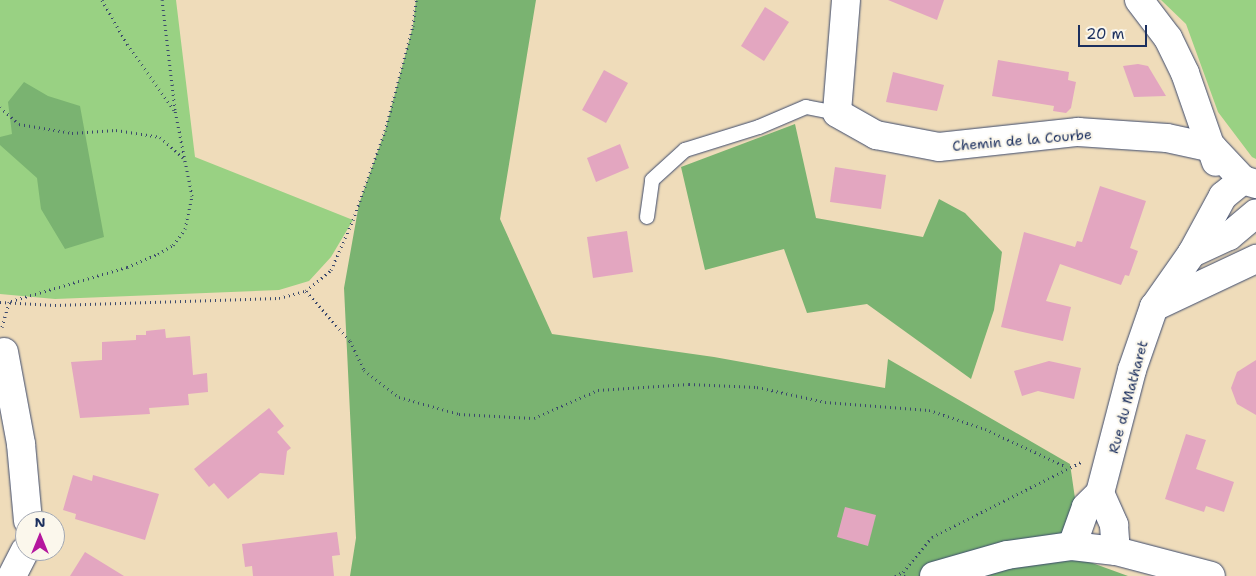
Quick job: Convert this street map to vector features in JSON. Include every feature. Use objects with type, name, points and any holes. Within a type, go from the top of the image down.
[{"type":"street","points":[[836,113],[846,0]]},
{"type":"street","points":[[1139,0],[1168,38],[1185,73],[1214,148],[1236,191],[1233,216],[1254,218]]},
{"type":"street","name":"Chemin de la Courbe","points":[[836,113],[876,135],[939,146],[1078,132],[1167,138],[1214,148]]},
{"type":"street","name":"Rue du Matharet","points":[[1072,546],[1086,507],[1100,492],[1114,449],[1132,370],[1154,307],[1192,253],[1208,218],[1236,191]]},
{"type":"street","points":[[1192,253],[1229,236],[1254,218]]},
{"type":"street","points":[[1154,307],[1256,260]]},
{"type":"street","points":[[4,352],[21,444],[27,511]]},
{"type":"street","points":[[1100,492],[1114,525],[1116,551]]},
{"type":"street","points":[[934,576],[1007,554],[1072,546],[1116,551],[1211,576]]},
{"type":"street","points":[[12,576],[22,561]]},
{"type":"lane","points":[[647,217],[652,180],[684,150],[759,127],[806,107],[836,113]]},
{"type":"path","points":[[102,0],[127,44],[175,110]]},
{"type":"path","points":[[9,302],[127,267],[173,245],[185,229],[192,196],[175,110],[162,0]]},
{"type":"path","points":[[0,302],[55,305],[279,298],[306,291],[331,270],[353,220],[384,131],[413,26],[416,0]]},
{"type":"path","points":[[0,107],[19,124],[72,133],[116,130],[160,137],[184,158]]},
{"type":"path","points":[[306,291],[350,341],[364,370],[399,397],[458,414],[534,418],[598,390],[689,384],[757,387],[825,402],[929,410],[985,429],[1067,467]]},
{"type":"path","points":[[895,576],[903,574],[932,537],[1067,467],[1114,449]]},
{"type":"green space","points":[[0,0],[176,0],[195,157],[353,220],[331,257],[309,281],[279,290],[55,299],[0,294]]},
{"type":"green space","points":[[416,0],[536,0],[500,219],[552,334],[714,357],[885,388],[888,359],[1070,464],[1084,560],[1128,576],[350,576],[356,538],[344,288],[359,204],[385,131],[413,26]]},
{"type":"green space","points":[[1161,0],[1256,0],[1256,159],[1252,157],[1218,112],[1186,24]]},
{"type":"green space","points":[[24,82],[48,96],[80,106],[104,237],[65,249],[41,209],[37,178],[0,145],[0,137],[12,134],[8,102]]},
{"type":"green space","points":[[795,124],[816,218],[923,237],[939,199],[965,213],[1002,252],[994,310],[971,379],[867,304],[807,313],[784,249],[705,270],[681,167]]},
{"type":"building","points":[[888,0],[944,0],[937,20]]},
{"type":"building","points":[[765,7],[789,22],[764,61],[741,46]]},
{"type":"building","points":[[998,60],[1069,72],[1068,80],[1076,82],[1071,108],[1066,113],[1053,111],[1054,106],[992,96]]},
{"type":"building","points":[[1138,64],[1148,66],[1166,96],[1134,97],[1123,66]]},
{"type":"building","points":[[604,70],[628,83],[606,123],[582,110]]},
{"type":"building","points":[[893,72],[944,85],[937,111],[886,102]]},
{"type":"building","points":[[620,144],[629,168],[596,182],[587,158]]},
{"type":"building","points":[[835,167],[886,175],[881,209],[830,202]]},
{"type":"building","points":[[1100,186],[1146,201],[1130,248],[1138,251],[1129,276],[1125,275],[1121,285],[1060,264],[1046,301],[1071,307],[1063,341],[1001,327],[1024,232],[1075,247],[1077,241],[1082,242]]},
{"type":"building","points":[[627,231],[633,272],[593,278],[587,237]]},
{"type":"building","points":[[165,329],[166,338],[190,336],[193,375],[207,373],[208,392],[188,394],[189,405],[149,408],[150,414],[80,418],[71,362],[102,360],[102,342],[136,340],[136,335],[146,335],[146,331]]},
{"type":"building","points":[[1256,360],[1256,415],[1237,404],[1231,388],[1237,372]]},
{"type":"building","points":[[1049,361],[1081,368],[1074,399],[1038,391],[1022,396],[1014,371]]},
{"type":"building","points":[[269,408],[284,426],[277,432],[291,448],[287,451],[284,475],[260,473],[228,499],[214,483],[209,487],[194,469]]},
{"type":"building","points":[[1186,434],[1206,440],[1196,469],[1234,482],[1224,512],[1206,506],[1204,512],[1165,499]]},
{"type":"building","points":[[73,475],[92,481],[93,475],[159,494],[145,540],[75,519],[76,514],[63,510]]},
{"type":"building","points":[[845,507],[876,515],[868,546],[837,537]]},
{"type":"building","points":[[337,532],[340,555],[332,556],[334,576],[253,576],[252,566],[245,567],[242,544]]},
{"type":"building","points":[[85,552],[124,576],[70,576]]}]
